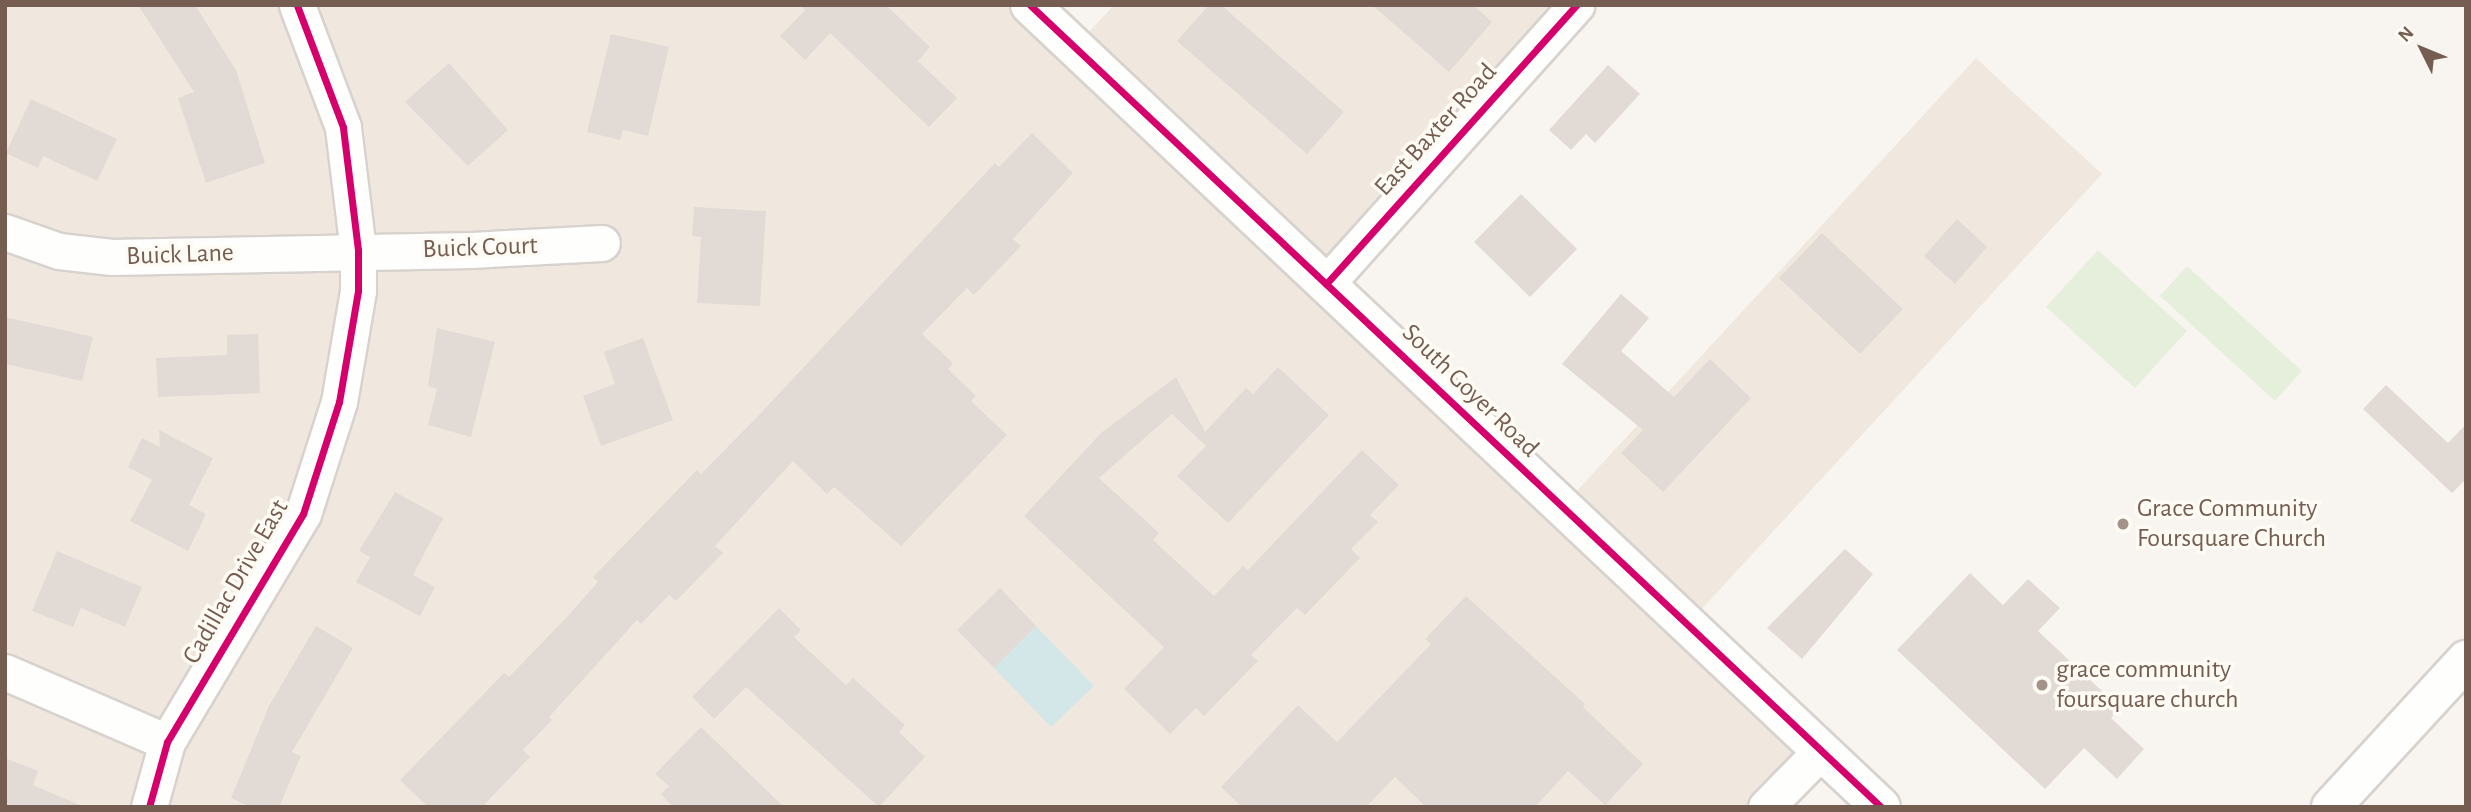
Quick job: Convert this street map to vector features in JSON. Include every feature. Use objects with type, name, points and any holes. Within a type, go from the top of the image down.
[{"type":"street","name":"Cadillac Drive East","points":[[149,807],[167,741],[303,514],[339,402],[359,291],[359,250],[342,127],[297,5]]},
{"type":"street","name":"South Goyer Road","points":[[1030,5],[1881,807]]},
{"type":"street","name":"East Baxter Road","points":[[1326,284],[1576,5]]},
{"type":"street","name":"Buick Lane","points":[[5,232],[59,251],[112,257],[359,250]]},
{"type":"street","name":"Buick Court","points":[[359,250],[471,250],[602,243]]},
{"type":"street","points":[[2331,807],[2466,660]]},
{"type":"street","points":[[5,672],[167,741]]},
{"type":"street","points":[[1766,807],[1820,752]]},
{"type":"shaded area","points":[[5,5],[1030,5],[1074,48],[1114,5],[1576,5],[1326,284],[1561,508],[1976,58],[2102,174],[1688,624],[1820,752],[1766,807],[5,807]]},
{"type":"shaded area","points":[[1036,626],[1094,686],[1051,727],[994,668]]},
{"type":"green space","points":[[2098,250],[2187,331],[2135,388],[2046,307]]},
{"type":"green space","points":[[2187,266],[2302,371],[2275,401],[2160,296]]},
{"type":"building","points":[[138,5],[195,5],[236,70],[265,163],[206,183],[178,98],[194,92]]},
{"type":"building","points":[[800,5],[886,5],[930,47],[918,61],[957,98],[929,127],[830,33],[805,60],[780,36],[805,10]]},
{"type":"building","points":[[1209,5],[1221,5],[1344,112],[1307,154],[1177,41]]},
{"type":"building","points":[[1372,5],[1473,5],[1492,22],[1449,72]]},
{"type":"building","points":[[611,34],[669,47],[648,136],[623,130],[620,140],[587,132]]},
{"type":"building","points":[[449,63],[508,130],[468,166],[405,102]]},
{"type":"building","points":[[1608,65],[1640,94],[1595,143],[1586,134],[1571,150],[1549,130]]},
{"type":"building","points":[[31,99],[117,139],[97,181],[43,156],[38,168],[6,153]]},
{"type":"building","points":[[1032,133],[1073,173],[1013,239],[1021,246],[974,295],[967,288],[922,334],[953,363],[948,369],[976,396],[971,401],[1007,435],[901,546],[834,487],[827,494],[793,461],[715,546],[723,553],[676,601],[669,595],[641,624],[637,620],[549,717],[552,720],[523,750],[530,757],[482,807],[428,807],[400,780],[504,673],[509,677],[598,582],[593,577],[697,470],[701,474],[759,415],[995,163],[999,167]]},
{"type":"building","points":[[1521,194],[1577,249],[1530,297],[1474,242]]},
{"type":"building","points":[[694,207],[766,211],[760,306],[697,303],[701,237],[692,236]]},
{"type":"building","points":[[1957,219],[1987,247],[1955,284],[1924,256]]},
{"type":"building","points":[[1822,233],[1903,309],[1860,354],[1779,278]]},
{"type":"building","points":[[1621,294],[1649,318],[1621,351],[1674,397],[1710,359],[1751,398],[1663,492],[1621,453],[1643,430],[1562,364]]},
{"type":"building","points":[[5,317],[93,337],[82,381],[5,364]]},
{"type":"building","points":[[437,328],[495,342],[471,437],[428,425],[437,389],[428,386]]},
{"type":"building","points":[[258,334],[260,393],[158,397],[156,358],[227,355],[227,335]]},
{"type":"building","points":[[643,338],[673,420],[601,446],[583,396],[615,384],[604,352]]},
{"type":"building","points":[[1278,367],[1329,415],[1228,523],[1177,476],[1206,446],[1172,414],[1099,478],[1159,533],[1153,540],[1214,596],[1243,566],[1248,570],[1362,450],[1399,485],[1370,515],[1378,522],[1351,549],[1360,558],[1305,615],[1297,608],[1251,655],[1258,661],[1204,716],[1196,708],[1170,734],[1124,689],[1164,647],[1024,516],[1101,433],[1176,377],[1205,432],[1246,388],[1253,394]]},
{"type":"building","points":[[2386,385],[2448,443],[2466,424],[2466,479],[2452,493],[2363,409]]},
{"type":"building","points":[[159,430],[213,458],[189,505],[206,514],[188,551],[130,521],[152,480],[128,467],[142,438],[160,447]]},
{"type":"building","points":[[395,492],[443,518],[413,575],[435,587],[420,616],[356,582],[370,557],[359,551]]},
{"type":"building","points":[[1845,549],[1873,574],[1802,659],[1767,628]]},
{"type":"building","points":[[57,551],[142,587],[125,627],[81,608],[73,627],[32,611]]},
{"type":"building","name":"grace community foursquare church","points":[[1970,573],[2003,605],[2028,579],[2060,608],[2038,631],[2121,709],[2111,718],[2144,749],[2117,779],[2084,748],[2045,789],[1897,650]]},
{"type":"building","points":[[1000,588],[1036,626],[994,668],[957,630]]},
{"type":"building","points":[[1466,596],[1585,704],[1583,707],[1643,764],[1605,805],[1568,771],[1535,807],[1426,807],[1395,777],[1366,807],[1242,807],[1221,787],[1298,705],[1337,742],[1431,644],[1425,639]]},
{"type":"building","points":[[779,608],[801,630],[794,637],[846,685],[853,678],[905,725],[899,732],[925,757],[879,807],[746,687],[714,719],[692,697]]},
{"type":"building","points":[[316,626],[353,648],[292,752],[301,756],[279,807],[251,807],[231,798],[269,706]]},
{"type":"building","points":[[701,727],[784,807],[673,807],[661,794],[669,786],[655,774]]},
{"type":"building","points":[[5,758],[38,771],[33,785],[84,807],[5,807]]},
{"type":"cycle path","points":[[149,807],[167,742],[303,514],[339,402],[358,291],[358,250],[343,127],[297,5]]},
{"type":"cycle path","points":[[1030,5],[1881,807]]},
{"type":"cycle path","points":[[1326,284],[1576,5]]},
{"type":"place","name":"Grace Community Foursquare Church","points":[[2123,524]]},
{"type":"place","name":"grace community foursquare church","points":[[2042,685]]}]
